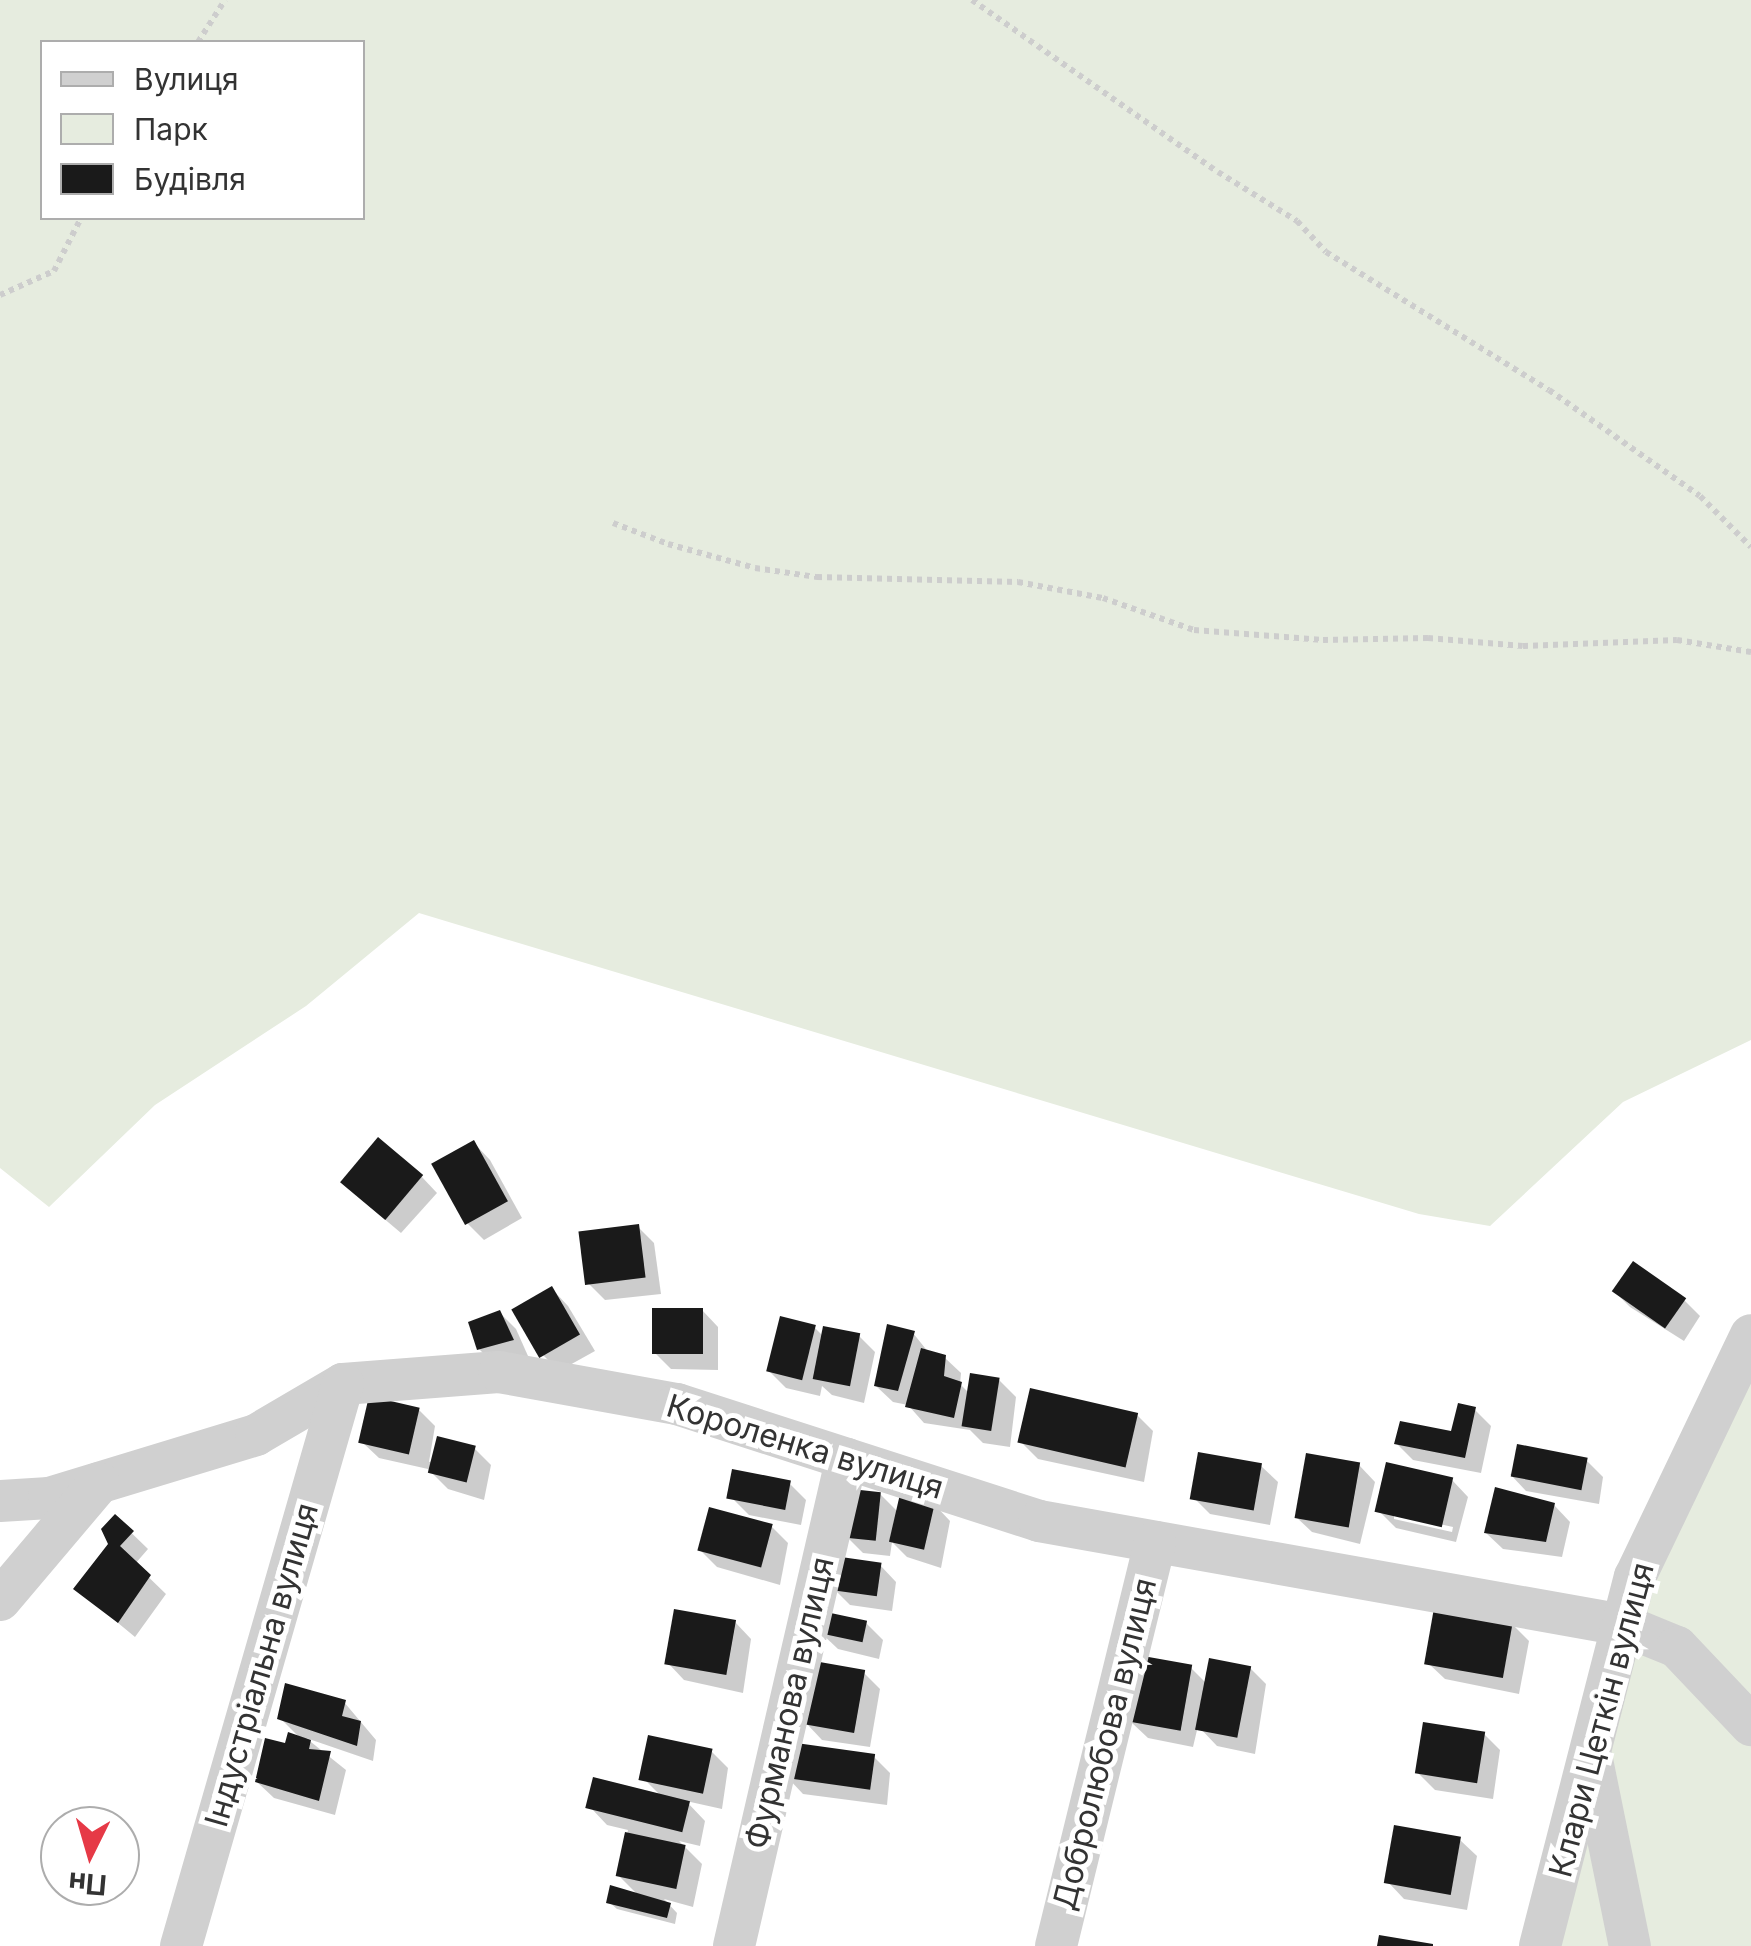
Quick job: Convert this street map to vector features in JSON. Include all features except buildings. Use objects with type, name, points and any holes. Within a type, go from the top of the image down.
[{"type":"street","name":"Клари Цеткін вулиця","points":[[1540,1946],[1635,1577],[1751,1334]]},
{"type":"street","name":"Короленка вулиця","points":[[0,1501],[49,1498],[256,1435],[343,1384],[499,1372],[677,1404],[1040,1521],[1623,1625],[1677,1647],[1751,1725]]},
{"type":"street","name":"Індустріальна вулиця","points":[[181,1946],[343,1384]]},
{"type":"street","name":"Фурманова вулиця","points":[[734,1946],[846,1459]]},
{"type":"street","points":[[0,1600],[99,1482]]},
{"type":"street","name":"Добролюбова вулиця","points":[[1056,1946],[1155,1542]]},
{"type":"street","points":[[1590,1751],[1630,1946]]},
{"type":"path","points":[[199,40],[225,0]]},
{"type":"path","points":[[972,0],[1218,172],[1297,220],[1326,252],[1549,390],[1625,443],[1700,496],[1751,547]]},
{"type":"path","points":[[0,295],[54,271],[80,220]]},
{"type":"path","points":[[613,523],[668,544],[755,568],[817,578],[1018,582],[1103,598],[1194,630],[1322,640],[1428,638],[1523,646],[1677,640],[1751,652]]},
{"type":"green space","points":[[0,0],[1751,0],[1751,1040],[1623,1102],[1490,1226],[1419,1214],[419,913],[306,1006],[155,1105],[49,1207],[0,1168]]},
{"type":"green space","points":[[1751,1335],[1751,1946],[1540,1946],[1623,1625]]}]
